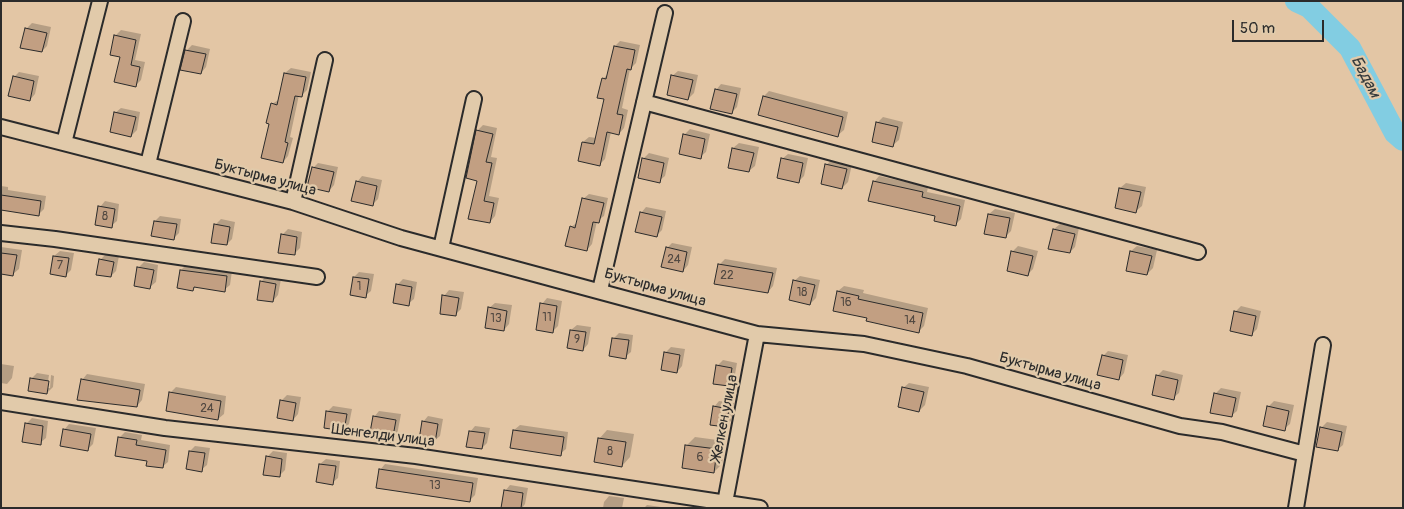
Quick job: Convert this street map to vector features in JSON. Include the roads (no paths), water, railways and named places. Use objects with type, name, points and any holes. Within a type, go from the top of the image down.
[{"type":"street","points":[[64,143],[100,1]]},
{"type":"street","points":[[600,290],[665,14]]},
{"type":"street","points":[[148,164],[183,21]]},
{"type":"street","points":[[293,202],[325,60]]},
{"type":"street","points":[[441,248],[474,99]]},
{"type":"street","points":[[644,102],[1198,252]]},
{"type":"street","name":"Буктырма улица","points":[[1,127],[293,202],[401,238],[600,290],[757,334],[864,344],[967,366],[1180,426],[1222,432],[1305,454]]},
{"type":"street","points":[[1,233],[317,276]]},
{"type":"street","name":"Желкен улица","points":[[725,505],[757,334]]},
{"type":"street","points":[[1296,508],[1324,345]]},
{"type":"street","name":"Шенгелди улица","points":[[1,402],[165,428],[416,456],[725,505],[760,508]]},
{"type":"waterway","name":"Бадам","points":[[1296,1],[1309,7],[1350,48],[1395,133],[1403,140]]}]
